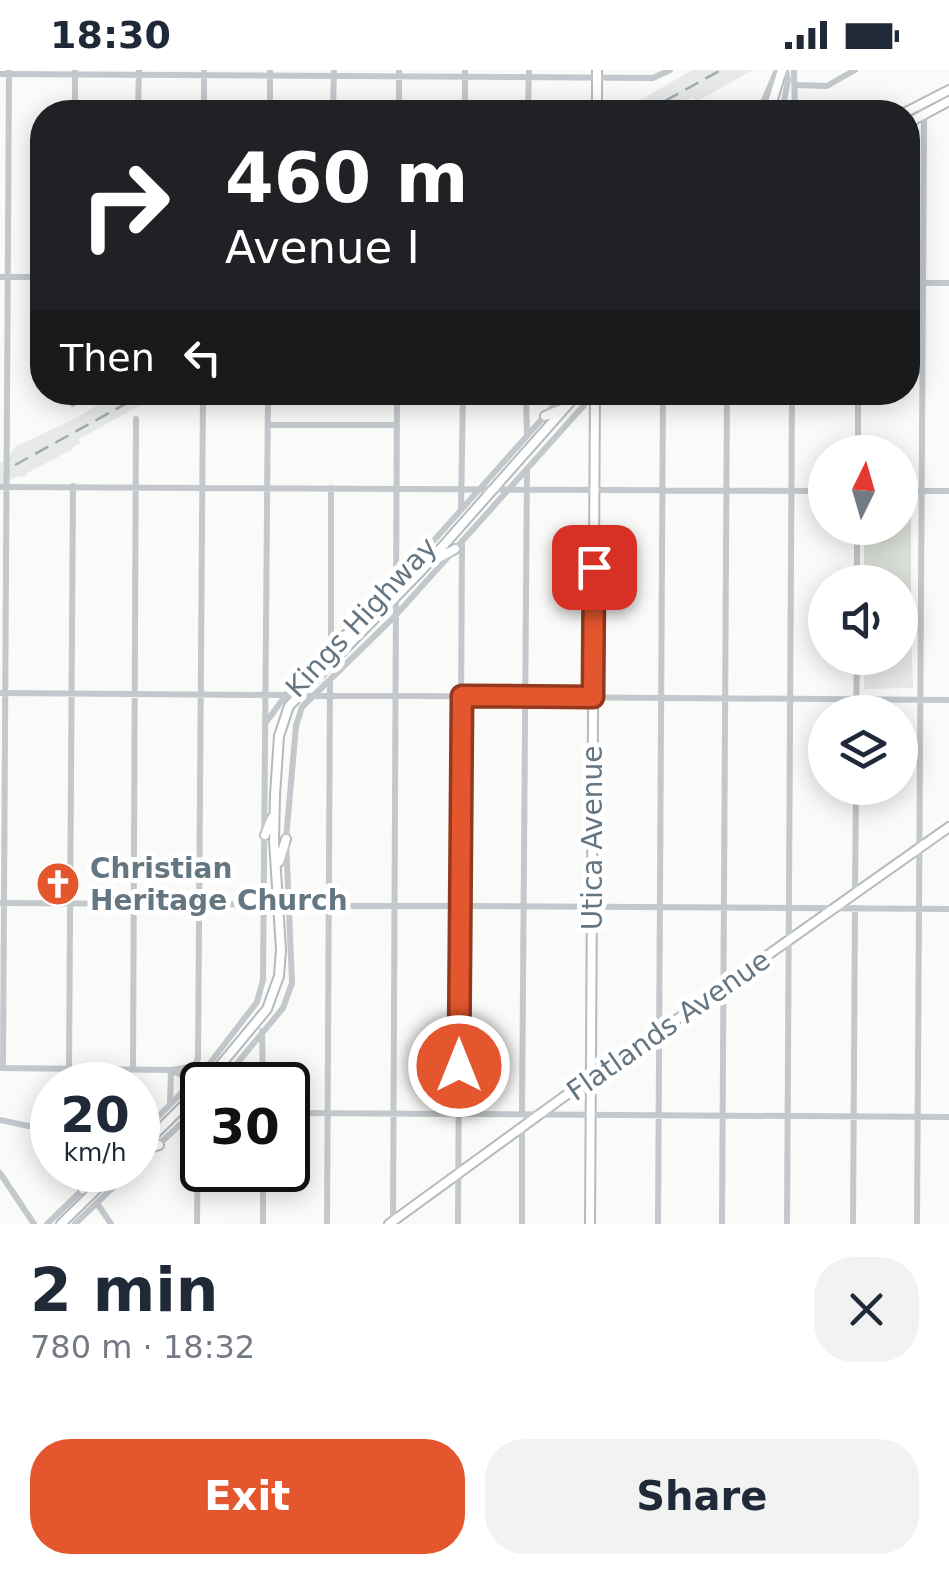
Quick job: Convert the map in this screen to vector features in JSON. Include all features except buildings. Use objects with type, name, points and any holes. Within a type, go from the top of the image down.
[{"type":"main road","points":[[773,100],[782,70]]},
{"type":"main road","points":[[597,74],[597,100]]},
{"type":"main road","points":[[920,105],[949,90]]},
{"type":"main road","points":[[920,117],[949,101]]},
{"type":"main road","name":"Utica Avenue","points":[[590,1224],[595,405]]},
{"type":"main road","points":[[545,416],[566,407]]},
{"type":"main road","name":"Kings Highway","points":[[224,1062],[272,999],[279,976],[275,809],[282,723],[289,706],[426,565],[566,407]]},
{"type":"main road","points":[[426,565],[458,545]]},
{"type":"main road","points":[[345,635],[367,628]]},
{"type":"main road","points":[[265,835],[275,809]]},
{"type":"main road","name":"Flatlands Avenue","points":[[391,1223],[949,827]]},
{"type":"main road","points":[[276,871],[286,839]]},
{"type":"main road","name":"Kings Highway","points":[[160,1130],[180,1111]]},
{"type":"main road","points":[[61,1224],[91,1192]]},
{"type":"street","points":[[766,100],[782,70]]},
{"type":"street","points":[[782,70],[788,80],[784,100]]},
{"type":"street","points":[[794,70],[795,100]]},
{"type":"street","points":[[796,86],[827,86],[855,70]]},
{"type":"street","points":[[30,1068],[2,1068],[6,73],[597,74],[653,78],[667,71]]},
{"type":"street","points":[[75,72],[75,100]]},
{"type":"street","points":[[138,72],[138,100]]},
{"type":"street","points":[[204,73],[204,100]]},
{"type":"street","points":[[270,73],[270,100]]},
{"type":"street","points":[[333,73],[333,100]]},
{"type":"street","points":[[399,73],[399,100]]},
{"type":"street","points":[[465,73],[465,100]]},
{"type":"street","points":[[528,100],[529,74]]},
{"type":"street","points":[[916,1224],[923,115],[920,105]]},
{"type":"street","points":[[4,277],[30,278]]},
{"type":"street","points":[[922,283],[949,283]]},
{"type":"street","points":[[160,1070],[192,1067],[198,1059],[203,405]]},
{"type":"street","points":[[266,722],[268,405]]},
{"type":"street","points":[[391,1223],[397,405]]},
{"type":"street","points":[[462,510],[463,405]]},
{"type":"street","points":[[526,405],[527,436]]},
{"type":"street","name":"Kings Highway","points":[[211,1062],[256,1002],[263,980],[266,722],[285,695],[396,583],[555,405]]},
{"type":"street","name":"Kings Highway","points":[[237,1062],[283,1008],[292,983],[286,839],[296,726],[302,707],[396,615],[583,405]]},
{"type":"street","points":[[658,1224],[663,405]]},
{"type":"street","points":[[722,1224],[727,405]]},
{"type":"street","points":[[787,1224],[792,405]]},
{"type":"street","points":[[858,405],[858,435]]},
{"type":"street","points":[[132,1062],[136,419]]},
{"type":"street","points":[[268,426],[397,424]]},
{"type":"street","points":[[522,1114],[527,468]]},
{"type":"street","points":[[4,486],[808,490]]},
{"type":"street","points":[[69,1062],[73,486]]},
{"type":"street","points":[[330,649],[331,488]]},
{"type":"street","points":[[921,491],[949,492]]},
{"type":"street","points":[[0,499],[7,508]]},
{"type":"street","points":[[458,545],[462,696],[458,1224]]},
{"type":"street","points":[[326,1224],[330,680]]},
{"type":"street","points":[[3,694],[808,698]]},
{"type":"street","points":[[920,699],[949,700]]},
{"type":"street","points":[[855,894],[856,805]]},
{"type":"street","points":[[2,903],[949,908]]},
{"type":"street","points":[[853,1224],[855,908]]},
{"type":"street","points":[[262,1031],[263,1062]]},
{"type":"street","points":[[198,1059],[201,1062]]},
{"type":"street","points":[[171,1070],[180,1074]]},
{"type":"street","points":[[170,1106],[171,1070]]},
{"type":"street","name":"Kings Highway","points":[[160,1116],[180,1101]]},
{"type":"street","points":[[310,1113],[949,1117]]},
{"type":"street","name":"Kings Highway","points":[[160,1144],[180,1117]]},
{"type":"street","points":[[0,1120],[30,1127]]},
{"type":"street","points":[[522,1129],[522,1224]]},
{"type":"street","points":[[0,1173],[34,1224]]},
{"type":"street","points":[[47,1224],[79,1192]]},
{"type":"street","points":[[76,1224],[108,1192]]},
{"type":"street","points":[[197,1224],[198,1192]]},
{"type":"street","points":[[263,1224],[264,1192]]},
{"type":"street","points":[[97,1203],[110,1224]]},
{"type":"shaded area","points":[[692,70],[753,70],[700,100],[641,100]]},
{"type":"shaded area","points":[[97,405],[141,405],[79,439],[73,449],[26,476],[0,485],[0,464],[15,447]]},
{"type":"shaded area","points":[[864,545],[911,545],[911,565],[864,565]]},
{"type":"shaded area","points":[[864,675],[913,675],[913,688],[864,689]]},
{"type":"railway","points":[[667,100],[721,70]]},
{"type":"railway","points":[[15,465],[123,405]]},
{"type":"place","name":"Christian Heritage Church","points":[[58,884]]},
{"type":"route","points":[[459,1066],[462,696],[593,697],[594,567]]}]
